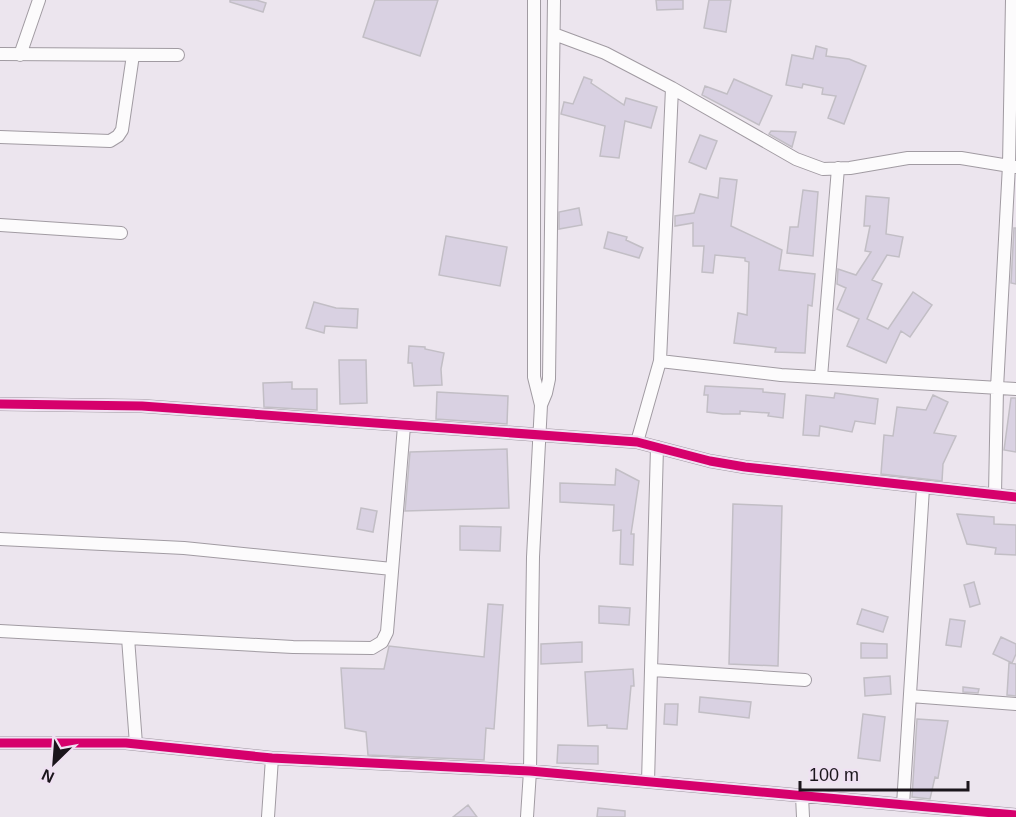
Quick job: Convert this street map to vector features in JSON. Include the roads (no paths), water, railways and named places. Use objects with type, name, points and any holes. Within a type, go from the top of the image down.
[{"type":"street","points":[[20,55],[39,0]]},
{"type":"street","points":[[527,817],[530,771],[533,557],[541,405],[534,377],[533,355],[534,0]]},
{"type":"street","points":[[541,405],[548,388],[550,368],[554,0]]},
{"type":"street","points":[[995,494],[997,388],[1012,166],[1012,0]]},
{"type":"street","points":[[554,34],[605,53],[672,88],[796,159],[823,170],[908,158],[961,158],[1012,166]]},
{"type":"street","points":[[0,54],[178,55]]},
{"type":"street","points":[[0,137],[110,141],[122,130],[133,55]]},
{"type":"street","points":[[637,442],[660,361],[672,88]]},
{"type":"street","points":[[821,377],[838,168]]},
{"type":"street","points":[[0,225],[121,233]]},
{"type":"street","points":[[660,361],[781,375],[1016,389]]},
{"type":"street","points":[[0,404],[142,406],[637,442],[745,468],[1016,496]]},
{"type":"street","points":[[0,631],[293,647],[372,648],[382,642],[387,632],[404,426]]},
{"type":"street","points":[[648,782],[653,670],[657,447]]},
{"type":"street","points":[[903,805],[923,488]]},
{"type":"street","points":[[0,539],[184,548],[392,568]]},
{"type":"street","points":[[128,638],[136,744]]},
{"type":"street","points":[[653,670],[805,680]]},
{"type":"street","points":[[910,696],[1016,704]]},
{"type":"street","points":[[0,743],[136,744],[272,758],[530,771],[1016,815]]},
{"type":"street","points":[[268,817],[272,758]]},
{"type":"street","points":[[802,796],[803,817]]}]
